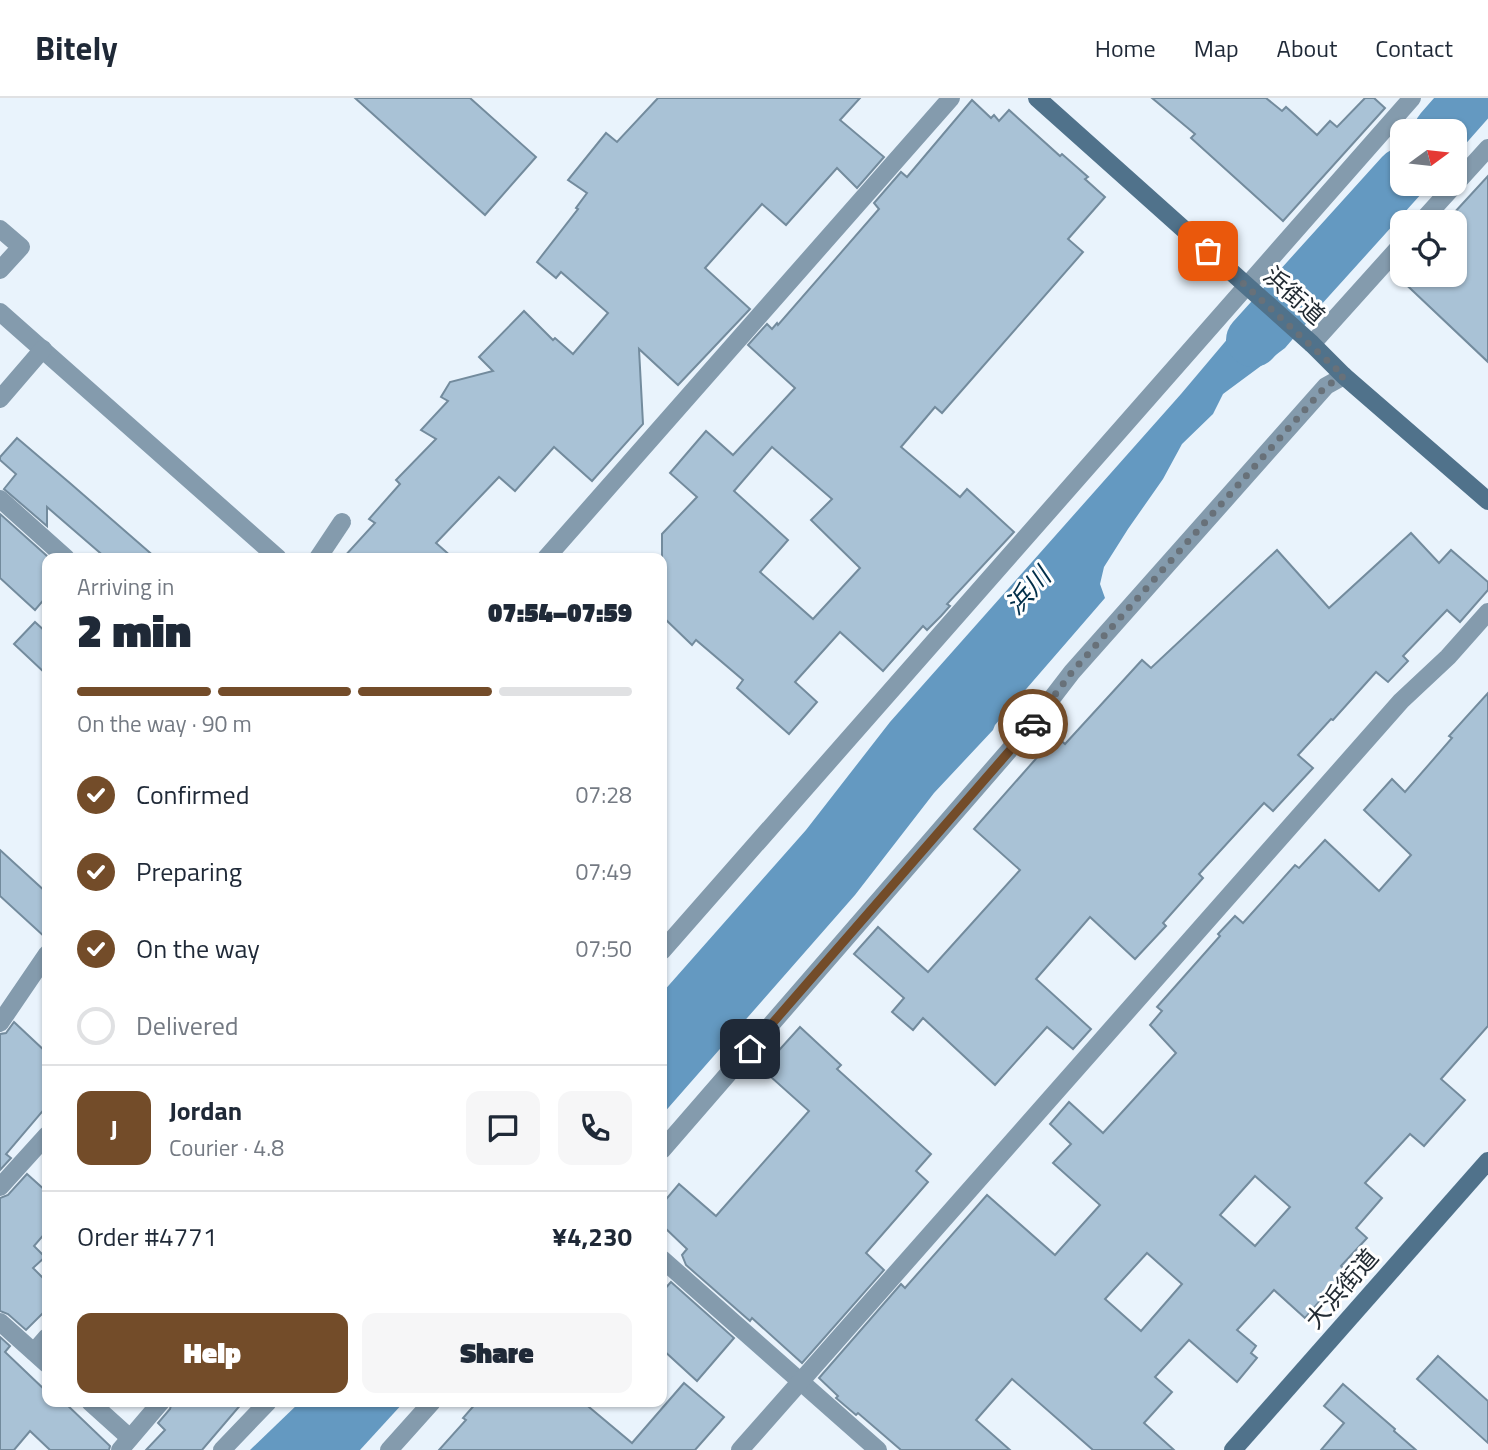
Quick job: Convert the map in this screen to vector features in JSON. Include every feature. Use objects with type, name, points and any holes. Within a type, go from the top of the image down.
[{"type":"street","points":[[550,553],[951,98]]},
{"type":"street","name":"浜街道","points":[[1037,98],[1344,376],[1488,501]]},
{"type":"street","points":[[667,945],[1250,290],[1412,98]]},
{"type":"street","points":[[1432,210],[1488,148]]},
{"type":"street","points":[[0,229],[21,247],[0,270]]},
{"type":"street","points":[[1308,341],[1390,256]]},
{"type":"street","points":[[0,312],[272,553]]},
{"type":"street","points":[[0,398],[43,349]]},
{"type":"street","points":[[667,1144],[1032,724],[1072,672],[1326,386],[1344,376]]},
{"type":"street","points":[[0,499],[60,553]]},
{"type":"street","points":[[321,553],[342,522]]},
{"type":"street","points":[[740,1450],[1401,701],[1448,657],[1488,612]]},
{"type":"street","points":[[0,1023],[42,961]]},
{"type":"street","points":[[0,1186],[42,1140]]},
{"type":"street","name":"大浜街道","points":[[1233,1450],[1488,1161]]},
{"type":"street","points":[[667,1263],[878,1450]]},
{"type":"street","points":[[0,1322],[40,1358]]},
{"type":"street","points":[[94,1407],[125,1444],[157,1407]]},
{"type":"street","points":[[222,1450],[263,1407]]},
{"type":"street","points":[[389,1450],[428,1407]]},
{"type":"water","points":[[1287,273],[1322,305],[1285,348],[1223,394],[1213,414],[1182,444],[1163,479],[1104,567],[1100,584],[1105,598],[993,730],[934,793],[855,895],[667,1109],[667,987],[806,830],[890,722],[1181,394],[1235,330],[1243,312]]},
{"type":"water","points":[[295,1407],[399,1407],[360,1450],[250,1450]]},
{"type":"building","points":[[355,98],[470,98],[536,157],[485,215]]},
{"type":"building","points":[[658,98],[860,98],[840,120],[884,157],[857,188],[837,168],[786,225],[762,204],[705,268],[750,309],[678,385],[639,349],[643,424],[592,481],[554,447],[515,491],[499,477],[436,543],[447,553],[348,553],[375,523],[369,519],[400,484],[396,480],[436,439],[421,430],[448,401],[441,397],[450,382],[493,371],[479,357],[524,311],[553,340],[555,338],[573,354],[608,313],[561,272],[556,278],[537,262],[578,209],[576,208],[587,193],[568,180],[606,133],[617,142]]},
{"type":"building","points":[[1152,98],[1266,98],[1282,111],[1286,107],[1317,135],[1330,121],[1337,127],[1365,98],[1374,98],[1385,108],[1283,221],[1191,138],[1195,134]]},
{"type":"building","points":[[972,100],[991,118],[994,115],[999,121],[1009,110],[1088,177],[1085,179],[1105,197],[1068,239],[1083,252],[942,413],[935,407],[901,447],[960,497],[967,489],[1014,532],[947,604],[950,606],[941,616],[927,630],[923,626],[883,671],[840,632],[795,682],[817,702],[789,734],[737,688],[743,680],[696,640],[692,645],[667,621],[667,553],[662,553],[662,534],[697,497],[670,473],[706,431],[733,455],[795,388],[748,345],[767,324],[772,329],[777,323],[778,325],[879,209],[874,203],[901,172],[907,177]],"holes":[[[772,447],[832,499],[811,520],[860,568],[813,619],[760,572],[788,540],[734,491]]]},
{"type":"building","points":[[1488,176],[1488,362],[1409,287],[1467,287],[1467,210],[1457,210]]},
{"type":"building","points":[[17,438],[150,553],[100,553],[47,507],[47,526],[4,489],[16,474],[0,457]]},
{"type":"building","points":[[0,514],[44,553],[42,602],[35,610],[0,578]]},
{"type":"building","points":[[1411,533],[1439,563],[1451,550],[1488,582],[1488,590],[1460,622],[1447,610],[1403,656],[1408,661],[1388,682],[1376,672],[1333,720],[1331,719],[1298,755],[1313,768],[1273,811],[1264,803],[1199,874],[1203,878],[1163,923],[1166,926],[1135,959],[1090,917],[1036,979],[1091,1029],[1073,1049],[1047,1027],[995,1085],[923,1018],[913,1030],[892,1012],[904,998],[854,954],[878,927],[928,972],[1020,870],[974,829],[1056,736],[1065,744],[1142,660],[1151,668],[1277,550],[1329,608]]},
{"type":"building","points":[[35,622],[42,628],[42,670],[14,644]]},
{"type":"building","points":[[1488,693],[1488,1026],[1441,1079],[1465,1100],[1424,1146],[1410,1134],[1365,1183],[1382,1198],[1356,1228],[1367,1238],[1341,1266],[1349,1274],[1332,1287],[1305,1318],[1274,1290],[1237,1330],[1256,1346],[1251,1353],[1257,1358],[1237,1382],[1189,1340],[1155,1377],[1172,1392],[1144,1423],[1174,1450],[1093,1450],[1012,1379],[976,1420],[1010,1450],[901,1450],[836,1398],[838,1396],[819,1378],[901,1284],[905,1288],[987,1195],[1055,1255],[1100,1205],[1053,1163],[1071,1144],[1050,1124],[1069,1102],[1103,1133],[1176,1053],[1150,1025],[1162,1011],[1157,1007],[1235,916],[1243,923],[1295,865],[1299,868],[1325,840],[1379,891],[1411,855],[1364,810],[1392,779],[1405,792],[1452,738],[1449,736]],"holes":[[[1255,1176],[1290,1207],[1255,1246],[1220,1215]],[[1147,1253],[1182,1284],[1141,1331],[1105,1299]]]},
{"type":"building","points":[[0,850],[42,888],[42,934],[0,896]]},
{"type":"building","points":[[14,1022],[42,1048],[42,1112],[6,1154],[11,1158],[0,1170],[0,1034],[6,1033]]},
{"type":"building","points":[[800,1027],[841,1065],[837,1069],[931,1154],[916,1171],[928,1182],[866,1253],[884,1270],[802,1363],[752,1318],[750,1321],[686,1265],[682,1255],[687,1249],[667,1230],[667,1198],[679,1184],[716,1216],[809,1111],[762,1069]]},
{"type":"building","points":[[27,1174],[42,1188],[42,1237],[34,1246],[42,1254],[42,1260],[33,1268],[42,1277],[42,1314],[26,1330],[8,1314],[0,1311],[0,1198],[8,1195]]},
{"type":"building","points":[[671,1282],[734,1338],[697,1381],[667,1354],[667,1286]]},
{"type":"building","points":[[0,1337],[10,1346],[5,1352],[42,1387],[42,1407],[69,1407],[110,1446],[109,1450],[50,1450],[30,1431],[14,1450],[0,1450]]},
{"type":"building","points":[[1438,1356],[1488,1401],[1488,1443],[1417,1379]]},
{"type":"building","points":[[684,1383],[724,1417],[695,1450],[439,1450],[466,1420],[463,1418],[473,1407],[589,1407],[632,1443],[663,1407],[667,1407],[667,1403]]},
{"type":"building","points":[[1343,1384],[1416,1450],[1321,1450],[1344,1423],[1324,1406]]},
{"type":"building","points":[[239,1407],[202,1450],[146,1450],[165,1430],[158,1423],[170,1409]]},
{"type":"waterway","name":"浜川","points":[[1452,119],[1470,98]]},
{"type":"waterway","name":"浜川","points":[[1253,340],[1390,188]]},
{"type":"way so far","points":[[1033,724],[1072,672],[1326,386],[1344,376],[1208,251]]},
{"type":"route","points":[[750,1049],[1033,724]]}]
